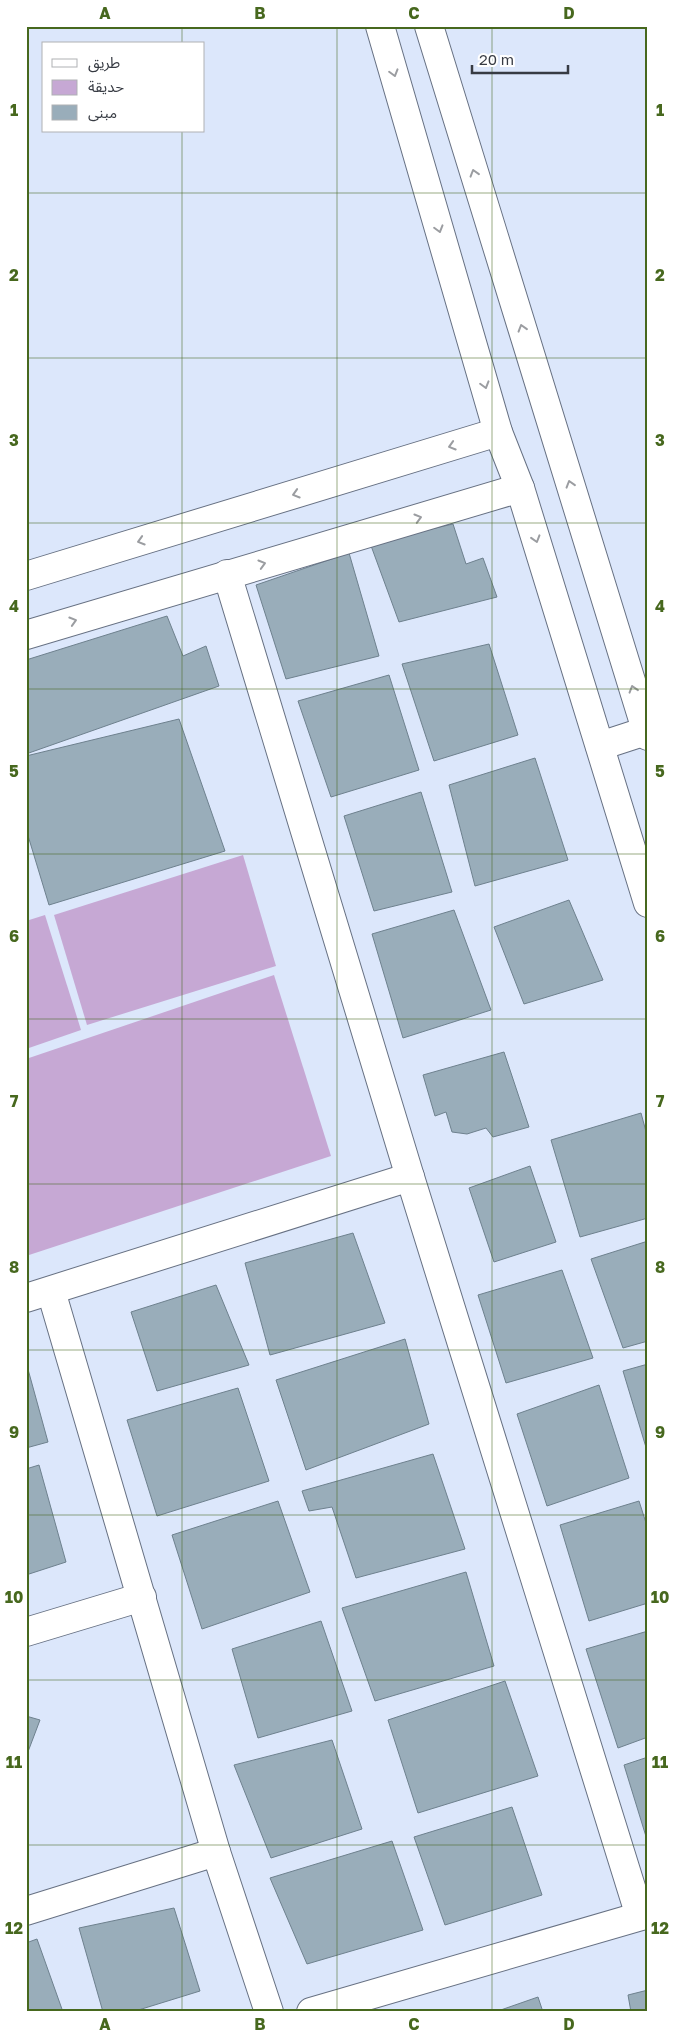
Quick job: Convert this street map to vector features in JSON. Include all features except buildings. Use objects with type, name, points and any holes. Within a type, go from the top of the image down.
[{"type":"street","points":[[380,26],[498,432],[520,488],[648,903]]},
{"type":"street","points":[[429,26],[647,734],[600,746]]},
{"type":"street","points":[[26,576],[498,432]]},
{"type":"street","points":[[26,635],[520,488]]},
{"type":"street","points":[[227,574],[410,1177],[644,1915],[311,2012]]},
{"type":"street","points":[[269,2012],[216,1852],[142,1597],[39,1294],[410,1177]]},
{"type":"street","points":[[26,1632],[142,1597]]},
{"type":"street","points":[[26,1911],[216,1852]]},
{"type":"green space","points":[[243,855],[276,966],[87,1025],[54,915]]},
{"type":"green space","points":[[45,915],[81,1030],[26,1049],[26,921]]},
{"type":"green space","points":[[274,975],[331,1156],[26,1256],[26,1059]]}]
